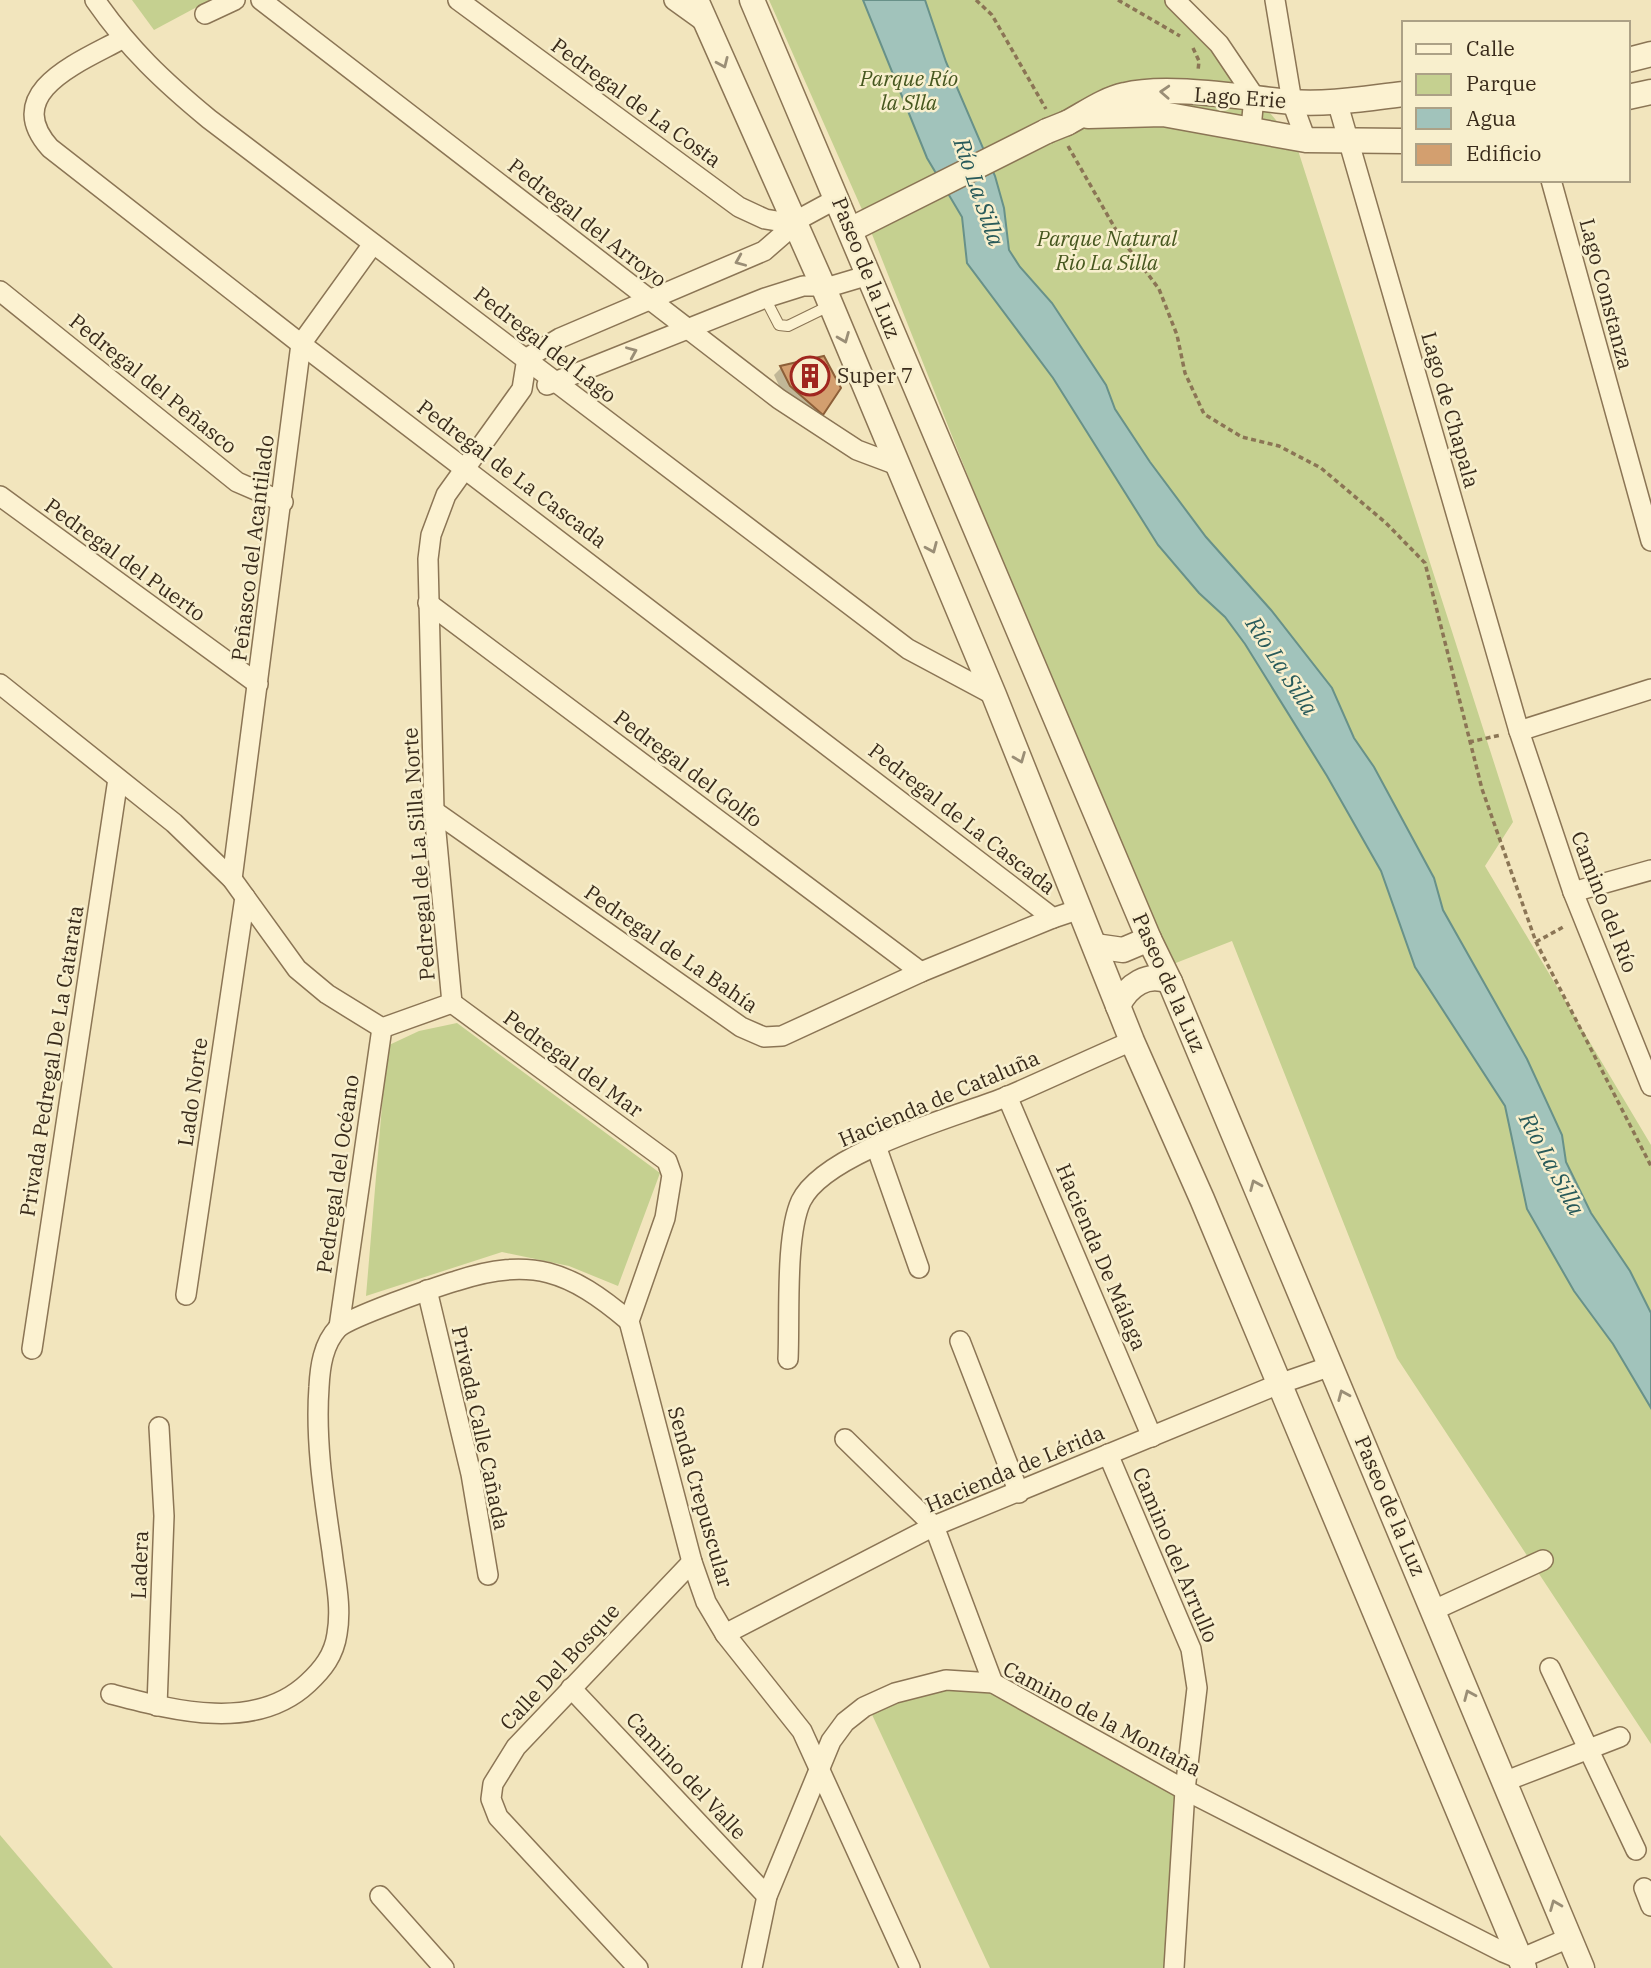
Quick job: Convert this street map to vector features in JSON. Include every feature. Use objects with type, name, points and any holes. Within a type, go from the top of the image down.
[{"type":"street","name":"Pedregal del Lago","points":[[95,0],[122,38],[168,86],[908,649],[994,695]]},
{"type":"street","points":[[205,14],[234,0]]},
{"type":"street","name":"Pedregal del Arroyo","points":[[261,0],[687,329],[835,437],[857,450],[897,465]]},
{"type":"street","name":"Pedregal de La Costa","points":[[458,0],[739,207],[765,219],[795,223]]},
{"type":"street","points":[[674,0],[706,23]]},
{"type":"street","points":[[696,0],[827,296],[994,695],[1132,1041],[1202,1199],[1522,1963],[1569,1938]]},
{"type":"street","name":"Paseo de la Luz","points":[[752,0],[838,198],[859,226],[869,275],[1149,939],[1170,982],[1582,1968]]},
{"type":"street","points":[[1175,0],[1219,44],[1254,96],[1251,129]]},
{"type":"street","points":[[1275,0],[1292,102],[1306,141]]},
{"type":"street","name":"Pedregal de La Cascada","points":[[122,38],[63,71],[44,85],[33,101],[32,116],[36,133],[50,148],[301,344],[465,466],[1054,918],[1080,909]]},
{"type":"street","points":[[1630,59],[1651,54]]},
{"type":"street","points":[[1630,97],[1651,92]]},
{"type":"street","name":"Lago Erie","points":[[1056,127],[1105,101],[1127,94],[1254,96],[1292,102],[1337,101],[1402,94]]},
{"type":"street","name":"Lago de Chapala","points":[[1337,101],[1519,731]]},
{"type":"street","name":"Lago Erie","points":[[1056,127],[1163,114],[1306,141],[1402,141]]},
{"type":"street","points":[[859,226],[1056,127]]},
{"type":"street","name":"Lago Constanza","points":[[1552,182],[1651,541]]},
{"type":"street","points":[[527,358],[560,338],[764,251],[810,211],[838,198]]},
{"type":"street","name":"Peñasco del Acantilado","points":[[232,879],[283,502],[301,344],[373,244]]},
{"type":"street","points":[[827,296],[844,284],[869,275]]},
{"type":"street","points":[[522,389],[556,383],[765,298],[803,286],[827,296]]},
{"type":"street","name":"Pedregal del Peñasco","points":[[0,291],[237,482],[283,502]]},
{"type":"street","name":"Pedregal de La Silla Norte","points":[[382,1028],[452,1003],[435,811],[428,603],[431,536],[446,495],[522,389],[527,358]]},
{"type":"street","name":"Pedregal del Puerto","points":[[0,496],[258,684]]},
{"type":"street","name":"Pedregal del Golfo","points":[[428,603],[921,972]]},
{"type":"street","points":[[0,684],[174,823],[232,879],[297,969],[327,994],[382,1028]]},
{"type":"street","points":[[1519,731],[1651,689]]},
{"type":"street","name":"Camino del Río","points":[[1519,731],[1573,892],[1642,1037],[1651,1086]]},
{"type":"street","name":"Privada Pedregal De La Catarata","points":[[32,1349],[118,779]]},
{"type":"street","name":"Pedregal de La Bahía","points":[[435,811],[756,1034],[782,1036],[921,972],[1054,918]]},
{"type":"street","points":[[1573,892],[1651,870]]},
{"type":"street","name":"Lado Norte","points":[[186,1295],[245,897]]},
{"type":"street","points":[[1095,946],[1123,950],[1149,939]]},
{"type":"street","points":[[1118,1006],[1129,988],[1143,981],[1161,978],[1170,982]]},
{"type":"street","name":"Pedregal del Mar","points":[[452,1003],[667,1161],[672,1175],[665,1218],[629,1321]]},
{"type":"street","name":"Pedregal del Océano","points":[[111,1694],[157,1706],[208,1713],[234,1713],[272,1705],[301,1690],[325,1667],[337,1637],[340,1609],[320,1464],[320,1366],[329,1342],[339,1327],[382,1028]]},
{"type":"street","name":"Hacienda de Cataluña","points":[[788,1359],[793,1230],[802,1198],[820,1177],[876,1146],[1007,1096],[1132,1041]]},
{"type":"street","name":"Hacienda De Málaga","points":[[1007,1096],[1152,1437]]},
{"type":"street","points":[[876,1146],[919,1268]]},
{"type":"street","points":[[339,1327],[427,1290],[507,1267],[540,1269],[573,1280],[629,1321]]},
{"type":"street","name":"Privada Calle Cañada","points":[[427,1290],[471,1474],[488,1575]]},
{"type":"street","name":"Senda Crepuscular","points":[[629,1321],[692,1562],[706,1602],[725,1634],[802,1731],[910,1968]]},
{"type":"street","points":[[960,1341],[1019,1493]]},
{"type":"street","name":"Hacienda de Lérida","points":[[725,1634],[934,1526],[1279,1384],[1331,1366]]},
{"type":"street","name":"Ladera","points":[[157,1706],[164,1516],[159,1427]]},
{"type":"street","points":[[845,1439],[934,1526],[993,1684]]},
{"type":"street","name":"Camino del Arrullo","points":[[1108,1454],[1195,1661],[1197,1688],[1185,1790],[1174,1968]]},
{"type":"street","points":[[1434,1610],[1543,1560]]},
{"type":"street","name":"Calle Del Bosque","points":[[638,1968],[498,1817],[491,1799],[494,1784],[504,1763],[571,1688],[692,1562]]},
{"type":"street","points":[[1550,1668],[1636,1850]]},
{"type":"street","name":"Camino de la Montaña","points":[[752,1968],[768,1896],[819,1764],[845,1723],[864,1707],[895,1693],[946,1680],[993,1684],[1185,1790],[1522,1963]]},
{"type":"street","name":"Camino del Valle","points":[[571,1688],[768,1896]]},
{"type":"street","points":[[1506,1781],[1620,1737]]},
{"type":"street","points":[[380,1896],[444,1968]]},
{"type":"lane","points":[[765,298],[779,325],[788,326],[827,296]]},
{"type":"path","points":[[976,0],[992,15],[1120,237],[1159,289],[1177,335],[1185,373],[1204,414],[1242,437],[1279,446],[1321,468],[1386,523],[1425,563],[1469,742],[1536,942],[1651,1166]]},
{"type":"path","points":[[1118,0],[1139,9],[1184,39]]},
{"type":"path","points":[[1191,46],[1199,61],[1193,94]]},
{"type":"path","points":[[1469,742],[1519,731]]},
{"type":"path","points":[[1536,942],[1558,931],[1582,913]]},
{"type":"green space","points":[[132,0],[210,0],[154,30]]},
{"type":"green space","name":"Parque Natural Rio La Silla","points":[[769,0],[1175,0],[1296,144],[1513,822],[1485,866],[1651,1145],[1651,1744],[1397,1358],[1232,941],[1163,968],[864,214]]},
{"type":"green space","points":[[457,1023],[660,1173],[618,1286],[569,1266],[502,1252],[366,1296],[387,1046],[419,1031]]},
{"type":"green space","points":[[973,1680],[1185,1790],[1177,1968],[990,1968],[868,1706]]},
{"type":"green space","points":[[0,1835],[113,1968],[0,1968]]},
{"type":"water","name":"Río La Silla","points":[[863,0],[925,0],[946,62],[995,176],[1004,208],[1009,250],[1020,267],[1052,303],[1106,385],[1115,409],[1150,462],[1206,537],[1271,610],[1332,688],[1354,738],[1374,767],[1434,878],[1443,910],[1527,1059],[1562,1135],[1566,1162],[1591,1213],[1630,1271],[1651,1313],[1651,1408],[1613,1344],[1574,1291],[1527,1209],[1505,1106],[1415,967],[1381,871],[1327,776],[1245,644],[1225,617],[1199,593],[1158,545],[1053,378],[967,263],[962,217],[927,158]]},
{"type":"building","name":"Super 7","points":[[824,356],[841,388],[823,415],[790,386],[780,366]]},
{"type":"place","name":"Super 7","points":[[810,376]]},
{"type":"park label","name":"Parque Río la Slla","points":[[909,91]]}]
